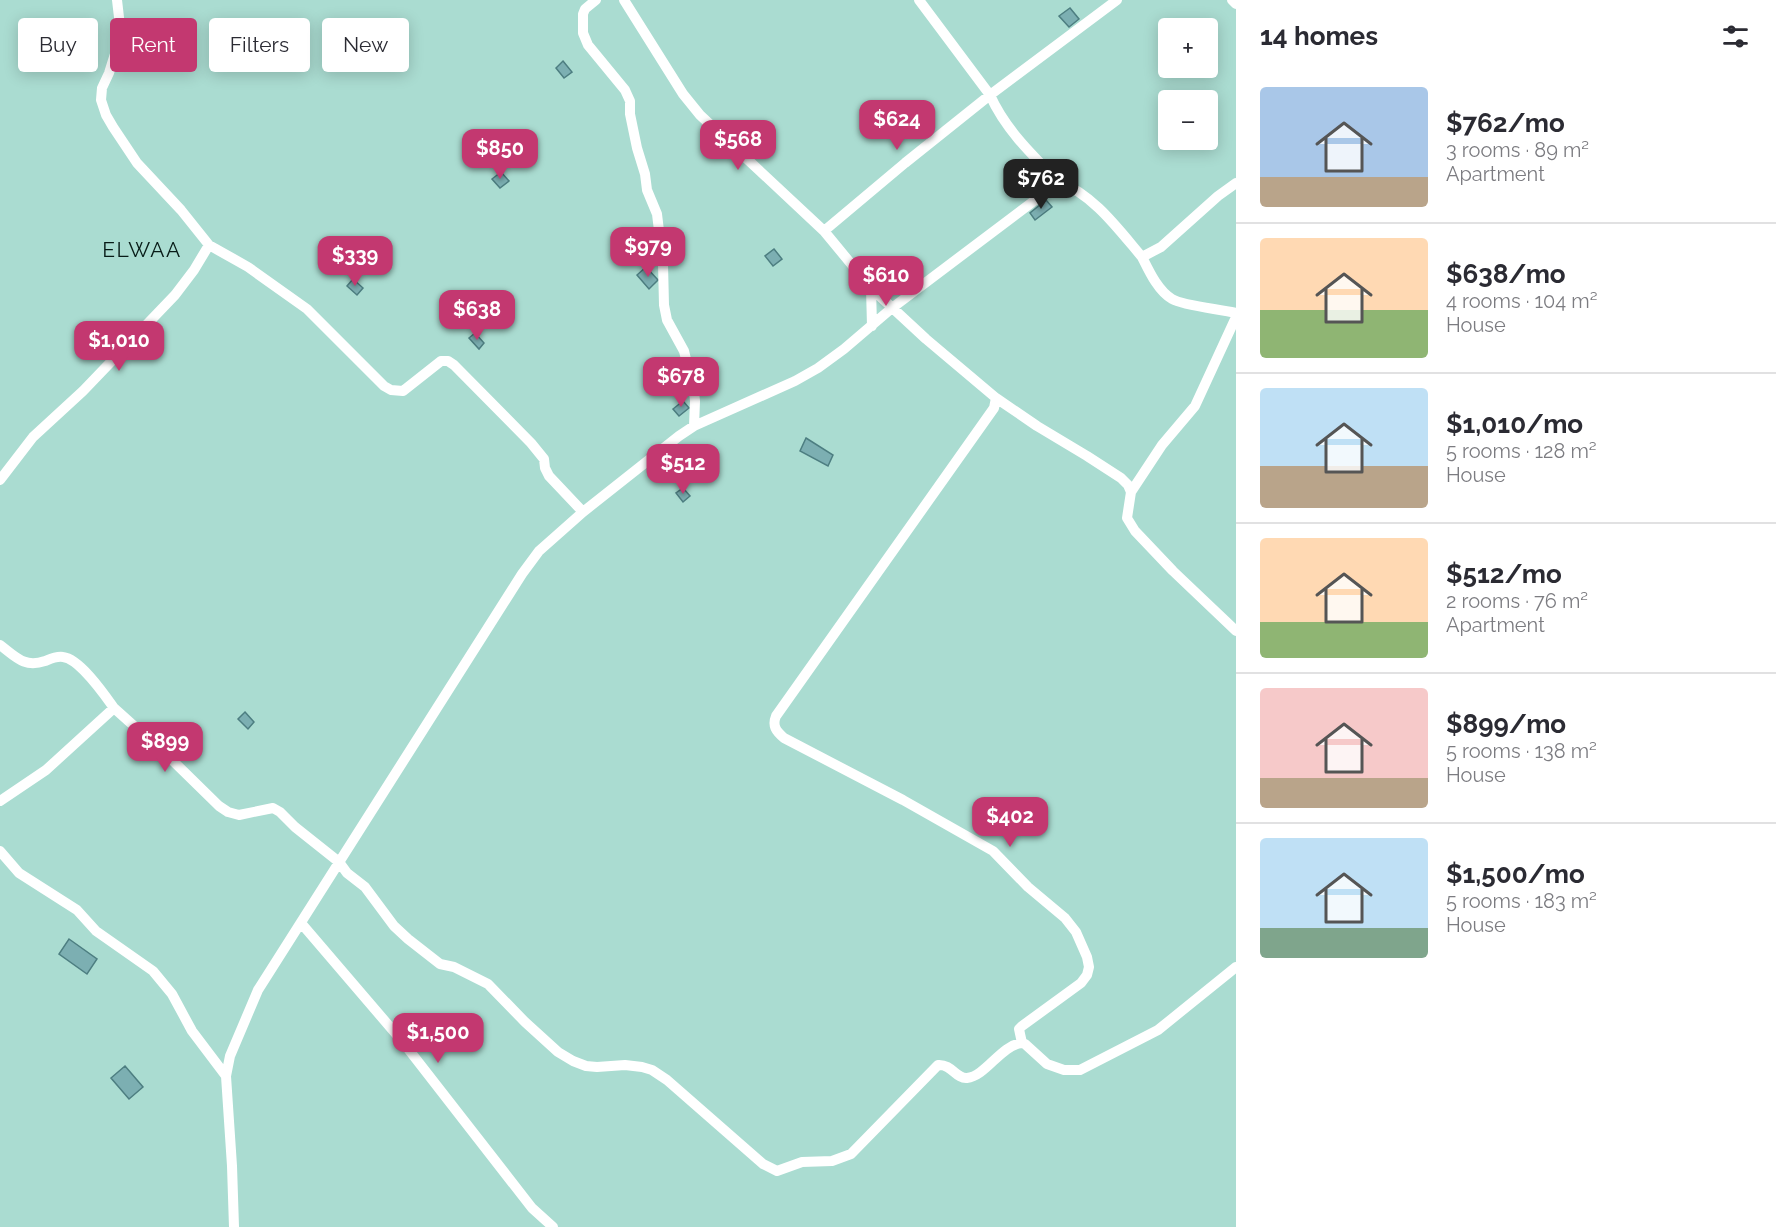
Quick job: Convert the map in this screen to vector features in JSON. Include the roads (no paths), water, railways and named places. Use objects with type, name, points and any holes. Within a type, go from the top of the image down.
[{"type":"street","points":[[117,0],[120,38],[109,74],[102,88],[101,100],[106,115],[137,162],[209,244],[248,267],[307,309],[384,386],[391,390],[403,391],[441,361],[448,361],[454,365],[531,443],[544,459],[549,476],[583,512]]},
{"type":"street","points":[[596,0],[585,9],[583,14],[583,33],[588,45],[625,90],[630,100],[630,114],[637,148],[647,190],[657,214],[663,264],[664,305],[668,320],[684,351],[694,392],[694,426]]},
{"type":"street","points":[[624,0],[683,94],[700,115],[824,231],[871,288],[926,339],[996,398],[1121,478],[1131,492]]},
{"type":"street","points":[[919,0],[990,95],[997,111],[1006,123],[1059,182],[1071,187],[1091,202],[1142,257],[1156,281],[1172,299],[1236,315],[1195,406],[1162,445],[1131,492],[1127,518],[1135,531],[1173,571],[1236,631]]},
{"type":"street","points":[[824,231],[990,95],[1118,0]]},
{"type":"street","points":[[1232,0],[1236,4]]},
{"type":"street","points":[[234,1227],[226,1076],[230,1056],[258,990],[538,551],[583,512],[694,426],[818,369],[892,308],[1059,182]]},
{"type":"street","points":[[1142,257],[1161,247],[1236,183]]},
{"type":"street","points":[[0,480],[33,437],[83,391],[175,295],[194,270],[209,244]]},
{"type":"street","points":[[871,288],[872,326]]},
{"type":"street","points":[[996,398],[994,408],[773,722],[784,738],[903,800],[993,851],[1028,887],[1065,918],[1076,932],[1088,957],[1087,975],[1081,983],[1022,1026],[1019,1034],[1022,1043]]},
{"type":"street","points":[[0,645],[27,664],[34,665],[57,657],[72,660],[97,684],[114,708],[219,806],[239,815],[273,808],[280,812],[365,887],[394,926],[408,939],[440,964],[488,984],[558,1052],[586,1066],[625,1065],[652,1070],[667,1080],[763,1164],[777,1171],[802,1162],[832,1161],[851,1154],[938,1065],[950,1067],[961,1077],[966,1078],[978,1074],[1009,1047],[1022,1043],[1047,1064],[1064,1070],[1080,1070],[1158,1030],[1236,967]]},
{"type":"street","points":[[0,801],[46,770],[114,708]]},
{"type":"street","points":[[0,851],[19,873],[77,910],[96,931],[153,971],[172,994],[192,1030],[226,1076]]},
{"type":"street","points":[[301,923],[402,1041],[532,1208],[553,1227]]},
{"type":"district","name":"ELWAA","points":[[142,250]]}]
